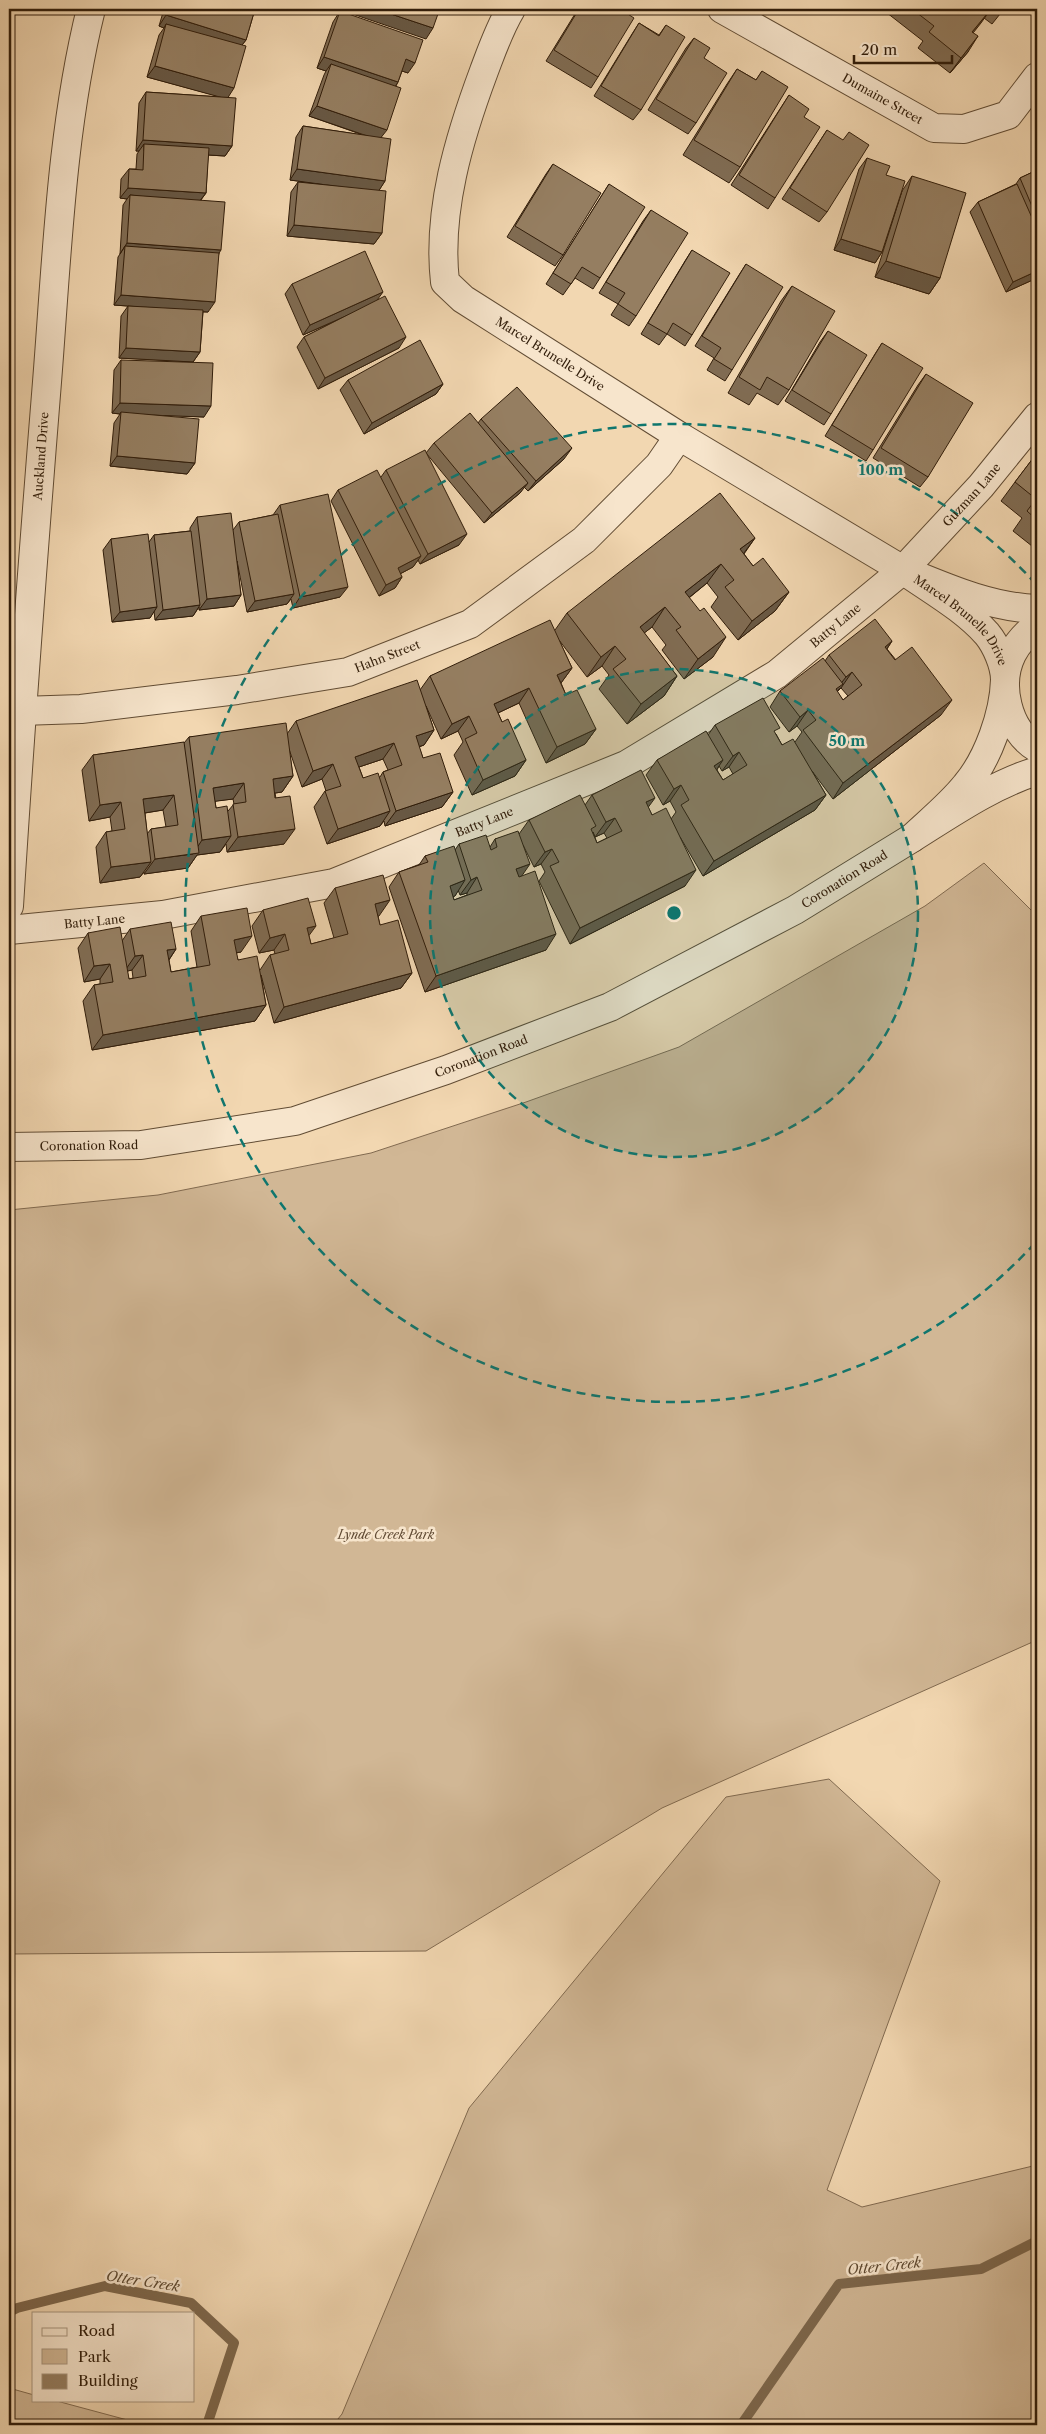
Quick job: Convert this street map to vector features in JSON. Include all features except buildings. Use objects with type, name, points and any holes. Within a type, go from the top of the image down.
[{"type":"street","name":"Auckland Drive","points":[[9,906],[21,712],[69,127],[82,43],[91,9]]},
{"type":"street","name":"Marcel Brunelle Drive","points":[[511,9],[501,25],[468,112],[448,194],[442,256],[445,282],[463,298],[678,436],[903,570],[971,618],[988,636],[999,655],[1005,678]]},
{"type":"street","name":"Dumaine Street","points":[[722,9],[934,128],[964,129],[1008,115],[1037,77]]},
{"type":"street","name":"Guzman Lane","points":[[903,570],[981,486],[1037,417]]},
{"type":"street","name":"Hahn Street","points":[[21,712],[81,708],[218,692],[348,672],[470,624],[584,540],[659,466],[678,436]]},
{"type":"street","name":"Marcel Brunelle Drive","points":[[903,570],[953,591],[998,605],[1037,609]]},
{"type":"street","name":"Batty Lane","points":[[9,930],[164,915],[334,883],[344,879],[626,765],[777,674],[903,570]]},
{"type":"street","points":[[1037,625],[1026,634],[1012,654],[1005,678],[1007,703],[1016,726],[1037,748]]},
{"type":"street","name":"Coronation Road","points":[[912,838],[967,784],[985,755],[997,726],[1005,678]]},
{"type":"street","name":"Coronation Road","points":[[9,1147],[141,1145],[295,1121],[446,1070],[610,1007],[795,910],[983,794],[1020,776],[1037,771]]},
{"type":"green space","name":"Lynde Creek Park","points":[[984,863],[1037,916],[1037,1640],[662,1808],[426,1951],[9,1954],[9,1210],[158,1195],[371,1153],[526,1102],[679,1047],[925,906]]},
{"type":"green space","points":[[829,1779],[940,1881],[827,2190],[862,2207],[1037,2165],[1037,2425],[333,2425],[342,2414],[469,2108],[726,1797]]},
{"type":"green space","points":[[9,2388],[32,2394],[32,2402],[60,2402],[146,2425],[9,2425]]},
{"type":"waterway","name":"Otter Creek","points":[[741,2425],[839,2284],[981,2269],[1037,2241]]},
{"type":"waterway","name":"Otter Creek","points":[[9,2312],[17,2308],[105,2286],[191,2303],[234,2343],[207,2425]]}]
